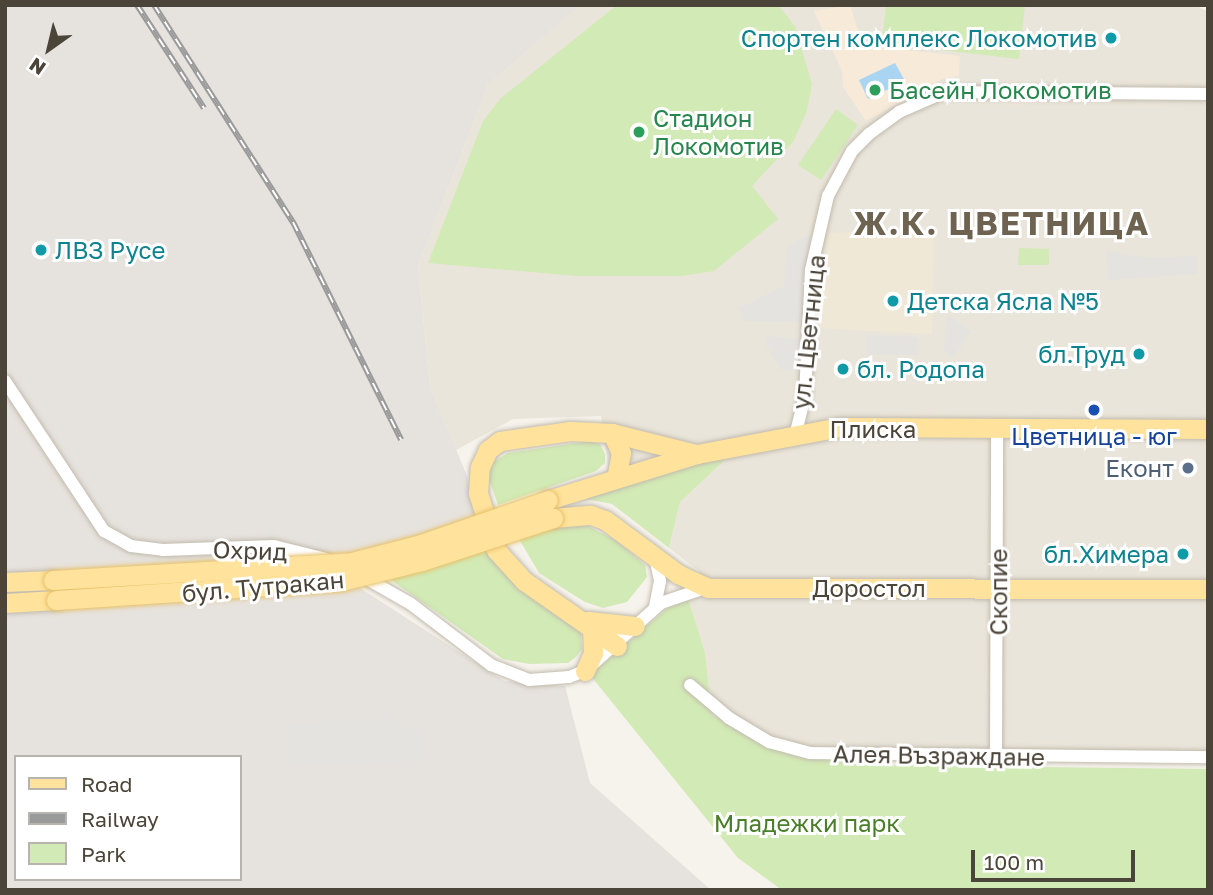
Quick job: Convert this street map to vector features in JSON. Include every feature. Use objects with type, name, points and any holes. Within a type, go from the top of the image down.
[{"type":"main road","name":"Плиска","points":[[550,509],[616,478],[697,454],[796,432],[840,427],[1208,429]]},
{"type":"main road","points":[[617,646],[524,580],[496,550],[477,480],[488,450],[500,441],[570,432],[612,433],[697,454]]},
{"type":"main road","points":[[612,433],[621,453],[616,478]]},
{"type":"main road","name":"Доростол","points":[[550,509],[591,515],[605,520],[678,574],[708,588],[1208,589]]},
{"type":"main road","name":"бул. Тутракан","points":[[5,603],[54,590],[352,562],[550,509]]},
{"type":"main road","name":"бул. Тутракан","points":[[5,582],[54,590]]},
{"type":"main road","points":[[586,623],[635,626]]},
{"type":"main road","points":[[585,670],[593,653],[586,623]]},
{"type":"street","name":"ул. Цветница","points":[[796,432],[805,396],[811,270],[828,196],[852,151],[869,134],[899,112],[945,92],[1208,94]]},
{"type":"street","name":"Охрид","points":[[5,381],[104,531],[131,546],[274,546],[323,558],[411,604],[491,665],[529,680],[569,677],[585,670],[617,646],[655,607],[680,593],[708,588]]},
{"type":"street","name":"Скопие","points":[[996,757],[997,428]]},
{"type":"street","points":[[653,554],[660,581],[655,607]]},
{"type":"street","name":"Алея Възраждане","points":[[690,685],[729,718],[769,742],[810,753],[996,757],[1208,757]]},
{"type":"shaded area","points":[[5,5],[581,5],[488,85],[418,266],[430,387],[467,476],[486,542],[346,579],[504,681],[565,686],[590,783],[711,890],[5,890]]},
{"type":"shaded area","points":[[581,5],[1195,5],[1208,12],[1208,755],[767,747],[712,715],[705,652],[686,592],[700,572],[669,548],[680,502],[726,459],[610,478],[601,416],[513,419],[456,450],[430,387],[418,266],[488,85]]},
{"type":"shaded area","points":[[850,5],[863,45],[960,56],[959,76],[942,79],[866,121],[843,87],[842,71],[814,11]]},
{"type":"shaded area","points":[[934,230],[932,334],[817,328],[819,271],[828,233]]},
{"type":"shaded area","points":[[805,236],[813,237],[804,322],[744,321],[739,308],[784,286],[787,248]]},
{"type":"shaded area","points":[[1107,251],[1148,258],[1197,256],[1197,274],[1108,280]]},
{"type":"shaded area","points":[[947,314],[971,331],[953,358],[944,352]]},
{"type":"shaded area","points":[[866,335],[919,337],[919,355],[866,355]]},
{"type":"shaded area","points":[[766,336],[801,339],[797,371],[780,369],[765,343]]},
{"type":"shaded area","points":[[394,718],[421,734],[428,761],[289,766],[286,724]]},
{"type":"green space","name":"Стадион Локомотив","points":[[617,5],[778,5],[795,26],[812,84],[807,111],[793,142],[752,186],[778,219],[714,271],[681,276],[576,276],[428,263],[483,121],[501,98]]},
{"type":"green space","points":[[886,5],[1025,5],[1019,59],[882,43]]},
{"type":"green space","points":[[836,109],[858,125],[821,180],[798,165]]},
{"type":"green space","points":[[1019,248],[1049,249],[1049,265],[1018,265]]},
{"type":"green space","points":[[589,441],[600,444],[605,454],[605,463],[596,471],[498,505],[487,474],[493,462],[508,453]]},
{"type":"green space","points":[[718,456],[727,458],[680,502],[669,548],[612,504],[580,498]]},
{"type":"green space","points":[[582,523],[617,541],[645,565],[647,577],[627,602],[603,608],[585,602],[539,573],[519,539],[556,526]]},
{"type":"green space","points":[[487,545],[516,587],[580,625],[582,649],[568,663],[529,664],[503,659],[381,573]]},
{"type":"green space","name":"Младежки парк","points":[[686,592],[705,652],[712,715],[767,747],[860,765],[1208,769],[1208,890],[782,890],[738,858],[590,675]]},
{"type":"water","name":"Басейн Локомотив","points":[[895,63],[905,81],[868,99],[859,80]]},
{"type":"railway","points":[[137,5],[204,108]]},
{"type":"railway","points":[[154,5],[293,222],[401,440]]},
{"type":"place","name":"Спортен комплекс Локомотив","points":[[1111,38]]},
{"type":"place","name":"Басейн Локомотив","points":[[875,90]]},
{"type":"place","name":"Стадион Локомотив","points":[[639,132]]},
{"type":"place","name":"ЛВЗ Русе","points":[[41,250]]},
{"type":"place","name":"Детска Ясла №5","points":[[893,301]]},
{"type":"place","name":"бл.Труд","points":[[1139,354]]},
{"type":"place","name":"бл. Родопа","points":[[843,369]]},
{"type":"place","name":"Цветница - юг","points":[[1094,410]]},
{"type":"place","name":"Еконт","points":[[1188,468]]},
{"type":"place","name":"бл.Химера","points":[[1183,554]]},
{"type":"district","name":"Ж.К. ЦВЕТНИЦА","points":[[1002,223]]}]
